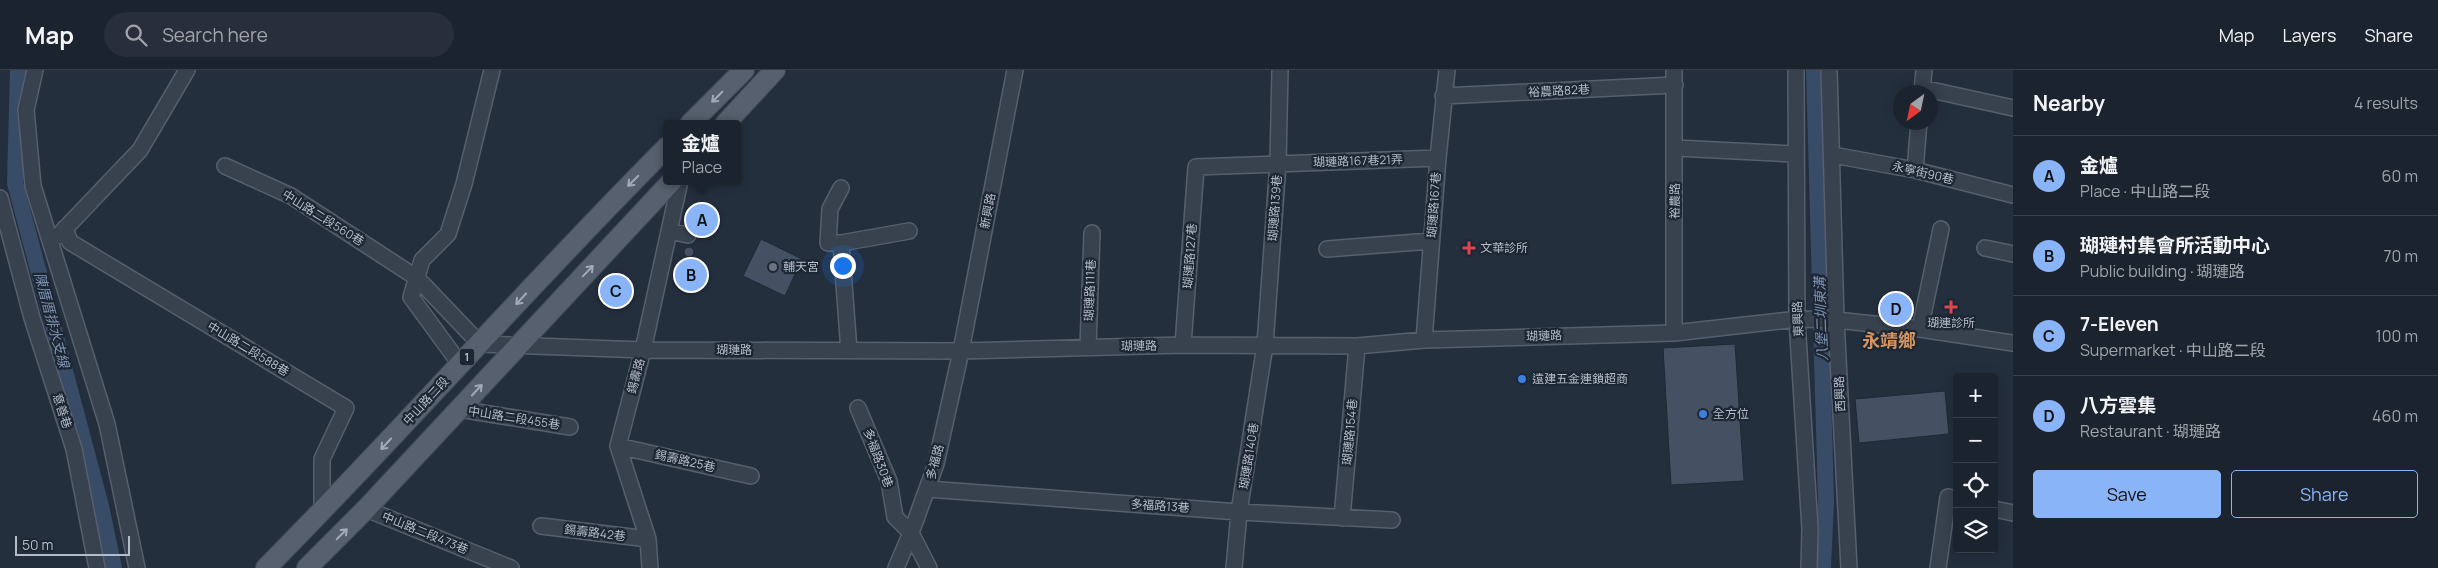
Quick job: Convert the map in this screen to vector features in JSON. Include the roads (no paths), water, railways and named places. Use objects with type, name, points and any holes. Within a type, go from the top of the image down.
[{"type":"main road","points":[[694,120],[744,70]]},
{"type":"main road","points":[[729,120],[775,70]]},
{"type":"main road","name":"中山路二段","points":[[266,568],[322,512],[480,344],[589,224],[663,151]]},
{"type":"main road","name":"1","points":[[307,568],[366,509],[668,185]]},
{"type":"street","points":[[35,70],[26,110],[33,186],[106,424],[137,568]]},
{"type":"street","points":[[50,245],[140,150],[187,70]]},
{"type":"street","points":[[460,364],[411,298],[422,260],[448,234],[464,184],[492,70]]},
{"type":"street","name":"新興路","points":[[961,351],[1015,70]]},
{"type":"street","name":"瑚璉路139巷","points":[[1266,345],[1278,163],[1280,70]]},
{"type":"street","name":"瑚璉路167巷","points":[[1424,340],[1443,96],[1447,70]]},
{"type":"street","name":"東興路","points":[[1796,70],[1795,154],[1798,320],[1810,529],[1809,568]]},
{"type":"street","name":"西興路","points":[[1829,70],[1833,155],[1836,320],[1849,567]]},
{"type":"street","points":[[1922,85],[1924,70]]},
{"type":"street","name":"裕農路82巷","points":[[1443,96],[1675,77]]},
{"type":"street","name":"裕農路","points":[[1674,333],[1675,77]]},
{"type":"street","points":[[1938,93],[2013,108]]},
{"type":"street","points":[[1915,170],[1918,130]]},
{"type":"street","points":[[1676,148],[1795,154]]},
{"type":"street","name":"永寧街90巷","points":[[1833,155],[1915,170],[2013,195]]},
{"type":"street","name":"瑚璉路167巷21弄","points":[[1196,167],[1438,158]]},
{"type":"street","name":"中山路二段560巷","points":[[225,166],[290,196],[417,278],[480,344]]},
{"type":"street","name":"瑚璉路127巷","points":[[1183,345],[1196,167]]},
{"type":"street","name":"錫壽路","points":[[618,446],[643,350],[679,185]]},
{"type":"street","points":[[841,188],[830,209],[828,243],[841,243],[909,231]]},
{"type":"street","name":"意善巷","points":[[0,198],[32,318],[74,449],[97,568]]},
{"type":"street","name":"中山路二段588巷","points":[[65,228],[70,242],[346,408],[322,459],[322,512]]},
{"type":"street","points":[[1920,329],[1941,229]]},
{"type":"street","points":[[669,231],[688,236]]},
{"type":"street","name":"瑚璉路111巷","points":[[1088,347],[1092,233]]},
{"type":"street","points":[[1327,249],[1431,242]]},
{"type":"street","points":[[841,243],[849,351]]},
{"type":"street","points":[[1985,248],[2013,254]]},
{"type":"street","name":"瑚璉路","points":[[480,344],[643,350],[849,351],[961,351],[1183,345],[1357,346],[1424,340],[1674,333],[1798,320],[1836,320]]},
{"type":"street","points":[[1836,320],[2013,342]]},
{"type":"street","name":"瑚璉路140巷","points":[[1234,568],[1239,512],[1266,345]]},
{"type":"street","name":"瑚璉路154巷","points":[[1342,518],[1357,346]]},
{"type":"street","name":"多福路","points":[[896,568],[912,533],[936,464],[961,351]]},
{"type":"street","name":"多福路30巷","points":[[858,408],[889,481],[895,516],[912,533],[929,568]]},
{"type":"street","name":"中山路二段455巷","points":[[459,409],[570,427]]},
{"type":"street","points":[[618,446],[648,539],[650,568]]},
{"type":"street","name":"錫壽路25巷","points":[[618,446],[751,476]]},
{"type":"street","name":"多福路13巷","points":[[928,489],[1239,512],[1392,520]]},
{"type":"street","points":[[1938,568],[1953,498]]},
{"type":"street","name":"中山路二段473巷","points":[[366,509],[511,568]]},
{"type":"street","points":[[1998,509],[2013,513]]},
{"type":"street","name":"錫壽路42巷","points":[[541,526],[648,539]]},
{"type":"street","points":[[1849,567],[1864,568]]},
{"type":"waterway","name":"陳厝厝排水支線","points":[[18,70],[15,183],[101,506],[114,568]]},
{"type":"waterway","name":"八堡二圳東溝","points":[[1814,70],[1826,500],[1823,568]]},
{"type":"place","name":"金爐","points":[[702,220]]},
{"type":"place","name":"文華診所","points":[[1469,248]]},
{"type":"place","name":"輔天宮","points":[[773,267]]},
{"type":"place","name":"瑚璉村集會所活動中心","points":[[691,275]]},
{"type":"place","name":"7-Eleven","points":[[616,291]]},
{"type":"place","name":"瑚連診所","points":[[1951,307]]},
{"type":"place","name":"八方雲集","points":[[1896,309]]},
{"type":"place","name":"遠建五金連鎖超商","points":[[1522,379]]},
{"type":"place","name":"全方位","points":[[1703,414]]},
{"type":"district","name":"永靖鄉","points":[[1889,341]]}]
